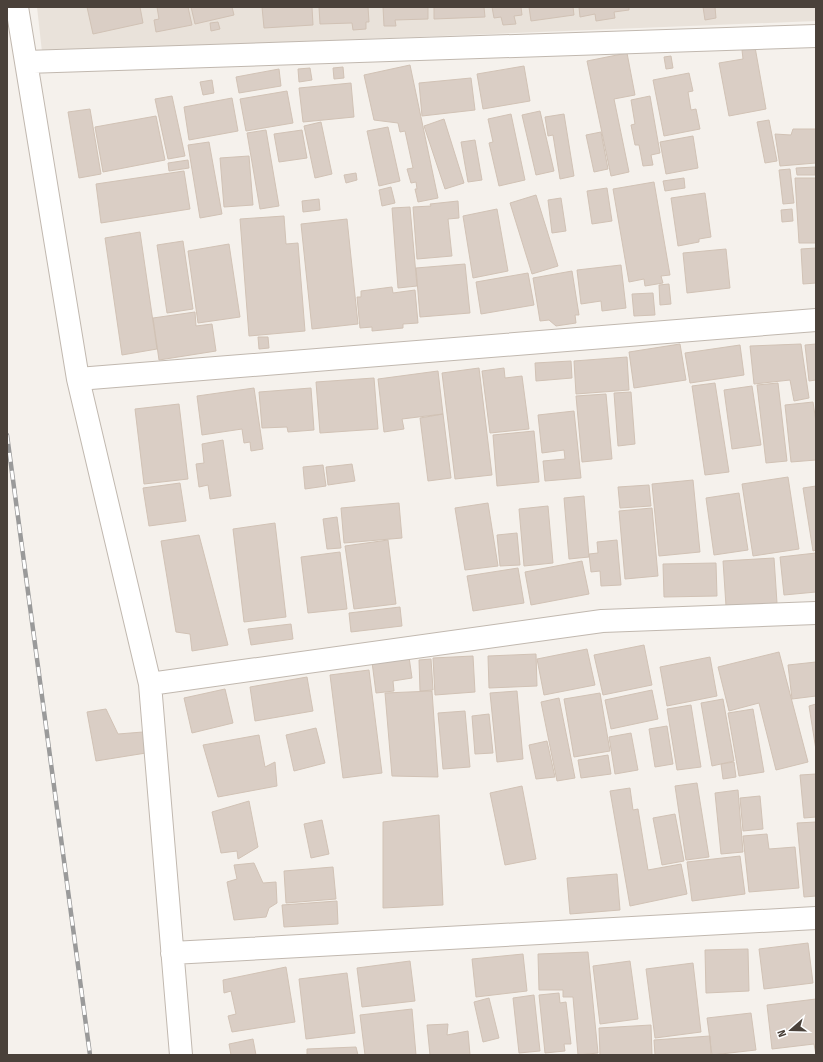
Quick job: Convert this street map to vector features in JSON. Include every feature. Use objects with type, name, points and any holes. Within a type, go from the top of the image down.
[{"type":"street","points":[[17,7],[78,379],[150,684],[181,1055]]},
{"type":"street","points":[[26,62],[816,36]]},
{"type":"street","points":[[78,379],[816,320]]},
{"type":"street","points":[[150,684],[602,621],[816,613]]},
{"type":"street","points":[[172,953],[816,918]]},
{"type":"shaded area","points":[[37,7],[816,7],[816,21],[42,52]]},
{"type":"building","points":[[87,7],[140,7],[143,23],[93,34]]},
{"type":"building","points":[[157,7],[188,7],[192,25],[156,32],[154,20],[159,19]]},
{"type":"building","points":[[191,7],[232,7],[234,15],[195,24]]},
{"type":"building","points":[[262,7],[312,7],[313,25],[264,28]]},
{"type":"building","points":[[319,7],[368,7],[369,22],[366,22],[366,29],[353,30],[352,23],[320,24]]},
{"type":"building","points":[[383,7],[428,7],[428,19],[395,20],[396,26],[384,26]]},
{"type":"building","points":[[434,7],[484,7],[485,17],[434,19]]},
{"type":"building","points":[[492,7],[521,7],[522,15],[514,16],[516,24],[503,25],[501,17],[494,18]]},
{"type":"building","points":[[529,7],[573,7],[574,15],[531,21]]},
{"type":"building","points":[[579,7],[629,7],[629,10],[614,12],[615,18],[596,21],[595,14],[580,17]]},
{"type":"building","points":[[703,7],[715,7],[716,18],[705,20]]},
{"type":"building","points":[[218,22],[220,29],[211,31],[210,23]]},
{"type":"building","points":[[755,47],[766,109],[729,116],[719,63],[743,59],[742,50]]},
{"type":"building","points":[[627,53],[635,95],[614,99],[629,172],[611,176],[587,61]]},
{"type":"building","points":[[671,56],[673,68],[666,69],[664,57]]},
{"type":"building","points":[[410,65],[438,198],[418,202],[415,189],[417,189],[416,182],[411,183],[407,169],[413,168],[405,131],[400,132],[398,123],[374,120],[364,75]]},
{"type":"building","points":[[524,66],[530,101],[483,109],[477,74]]},
{"type":"building","points":[[343,67],[344,78],[334,79],[333,68]]},
{"type":"building","points":[[310,68],[312,80],[299,82],[298,69]]},
{"type":"building","points":[[279,69],[281,86],[239,93],[236,77]]},
{"type":"building","points":[[689,73],[693,91],[688,92],[691,110],[696,109],[700,129],[664,136],[653,80]]},
{"type":"building","points":[[471,78],[475,110],[422,116],[419,83]]},
{"type":"building","points":[[212,80],[214,93],[203,95],[200,82]]},
{"type":"building","points":[[351,83],[354,117],[303,122],[299,88]]},
{"type":"building","points":[[287,91],[293,123],[246,131],[240,99]]},
{"type":"building","points":[[172,96],[185,156],[168,159],[155,99]]},
{"type":"building","points":[[650,96],[660,153],[651,155],[653,165],[643,166],[639,145],[635,145],[631,125],[635,124],[631,100]]},
{"type":"building","points":[[232,98],[238,131],[189,140],[184,107]]},
{"type":"building","points":[[90,109],[101,174],[79,178],[68,112]]},
{"type":"building","points":[[540,111],[554,171],[536,175],[522,115]]},
{"type":"building","points":[[511,114],[525,180],[499,186],[489,143],[493,142],[488,119]]},
{"type":"building","points":[[564,114],[574,176],[560,179],[553,135],[548,136],[545,117]]},
{"type":"building","points":[[156,116],[165,160],[103,172],[95,127]]},
{"type":"building","points":[[444,119],[464,183],[445,189],[424,126]]},
{"type":"building","points":[[769,120],[777,161],[765,163],[757,122]]},
{"type":"building","points":[[321,122],[332,174],[315,178],[304,126]]},
{"type":"building","points":[[388,127],[400,181],[379,186],[367,131]]},
{"type":"building","points":[[793,129],[816,129],[816,163],[780,166],[775,134],[791,135]]},
{"type":"building","points":[[266,130],[279,206],[260,209],[247,133]]},
{"type":"building","points":[[302,130],[307,158],[279,162],[274,134]]},
{"type":"building","points":[[601,132],[608,169],[594,172],[586,135]]},
{"type":"building","points":[[693,136],[698,168],[666,174],[660,142]]},
{"type":"building","points":[[475,140],[482,180],[468,182],[461,142]]},
{"type":"building","points":[[209,142],[222,214],[200,218],[188,145]]},
{"type":"building","points":[[249,156],[253,205],[224,207],[220,158]]},
{"type":"building","points":[[188,160],[189,168],[169,171],[168,163]]},
{"type":"building","points":[[815,167],[815,175],[797,175],[796,168]]},
{"type":"building","points":[[790,169],[794,203],[783,204],[779,170]]},
{"type":"building","points":[[184,171],[190,209],[101,223],[96,184]]},
{"type":"building","points":[[356,173],[357,180],[346,183],[344,175]]},
{"type":"building","points":[[684,178],[685,188],[665,191],[663,181]]},
{"type":"building","points":[[795,178],[816,178],[816,243],[799,243]]},
{"type":"building","points":[[654,182],[670,275],[661,276],[663,283],[645,286],[644,279],[629,282],[613,189]]},
{"type":"building","points":[[391,187],[395,203],[382,206],[379,190]]},
{"type":"building","points":[[607,188],[612,221],[592,224],[587,191]]},
{"type":"building","points":[[705,193],[711,237],[699,239],[699,242],[678,246],[671,198]]},
{"type":"building","points":[[536,195],[558,266],[532,274],[510,203]]},
{"type":"building","points":[[561,198],[566,231],[552,233],[548,200]]},
{"type":"building","points":[[319,199],[320,210],[303,212],[302,201]]},
{"type":"building","points":[[458,201],[459,218],[448,219],[452,256],[417,259],[413,207],[431,206],[430,204]]},
{"type":"building","points":[[410,207],[417,286],[398,288],[392,208]]},
{"type":"building","points":[[497,209],[508,271],[473,278],[463,216]]},
{"type":"building","points":[[792,209],[793,221],[782,222],[781,210]]},
{"type":"building","points":[[284,216],[286,244],[298,243],[305,331],[249,336],[240,219]]},
{"type":"building","points":[[347,219],[358,324],[312,329],[301,224]]},
{"type":"building","points":[[140,232],[157,349],[122,355],[105,238]]},
{"type":"building","points":[[183,241],[193,309],[167,313],[157,245]]},
{"type":"building","points":[[229,244],[240,317],[198,323],[188,251]]},
{"type":"building","points":[[816,248],[816,283],[803,284],[801,249]]},
{"type":"building","points":[[726,249],[730,288],[687,293],[683,253]]},
{"type":"building","points":[[465,264],[470,313],[420,317],[416,268]]},
{"type":"building","points":[[621,265],[626,308],[602,311],[601,301],[581,304],[577,270]]},
{"type":"building","points":[[572,271],[579,315],[575,315],[576,323],[556,326],[549,320],[540,321],[533,278]]},
{"type":"building","points":[[528,273],[534,305],[481,314],[476,282]]},
{"type":"building","points":[[669,284],[671,304],[660,305],[659,285]]},
{"type":"building","points":[[392,287],[393,293],[415,290],[418,323],[403,324],[403,328],[372,331],[372,327],[360,328],[357,297],[361,297],[361,291]]},
{"type":"building","points":[[653,293],[655,315],[634,316],[632,294]]},
{"type":"building","points":[[195,312],[196,326],[212,324],[216,351],[159,360],[153,318]]},
{"type":"building","points":[[258,337],[268,337],[269,348],[259,349]]},
{"type":"building","points":[[680,344],[686,380],[634,388],[629,352]]},
{"type":"building","points":[[801,344],[809,398],[794,401],[790,380],[754,384],[750,346]]},
{"type":"building","points":[[816,344],[816,380],[809,381],[805,345]]},
{"type":"building","points":[[740,345],[744,375],[690,383],[685,353]]},
{"type":"building","points":[[627,357],[629,390],[576,394],[574,361]]},
{"type":"building","points":[[571,361],[572,378],[536,381],[535,363]]},
{"type":"building","points":[[479,368],[492,475],[455,479],[442,373]]},
{"type":"building","points":[[504,368],[505,378],[522,376],[529,429],[490,433],[482,371]]},
{"type":"building","points":[[438,371],[443,414],[402,419],[404,429],[384,432],[378,379]]},
{"type":"building","points":[[374,378],[378,429],[320,433],[316,382]]},
{"type":"building","points":[[715,383],[729,472],[705,475],[692,386]]},
{"type":"building","points":[[778,383],[787,461],[766,463],[757,385]]},
{"type":"building","points":[[752,386],[761,445],[732,449],[724,390]]},
{"type":"building","points":[[254,388],[263,449],[251,451],[250,442],[244,443],[242,429],[202,435],[197,396]]},
{"type":"building","points":[[311,388],[314,430],[288,432],[287,427],[262,428],[259,392]]},
{"type":"building","points":[[631,392],[635,444],[618,446],[614,393]]},
{"type":"building","points":[[606,394],[612,459],[582,462],[576,396]]},
{"type":"building","points":[[813,402],[816,422],[816,460],[791,462],[785,405]]},
{"type":"building","points":[[179,404],[188,479],[144,484],[135,409]]},
{"type":"building","points":[[574,411],[581,478],[545,481],[543,461],[565,459],[564,450],[542,453],[538,415]]},
{"type":"building","points":[[443,414],[451,478],[428,481],[420,418]]},
{"type":"building","points":[[534,431],[539,482],[497,486],[493,435]]},
{"type":"building","points":[[223,440],[231,496],[210,499],[208,485],[199,487],[196,464],[204,463],[202,444]]},
{"type":"building","points":[[352,464],[355,481],[328,485],[326,467]]},
{"type":"building","points":[[323,465],[326,486],[305,489],[303,467]]},
{"type":"building","points":[[788,477],[799,549],[753,556],[742,484]]},
{"type":"building","points":[[693,480],[700,552],[659,556],[652,484]]},
{"type":"building","points":[[180,483],[186,521],[149,526],[143,488]]},
{"type":"building","points":[[649,485],[651,506],[620,508],[618,487]]},
{"type":"building","points":[[816,486],[816,550],[813,551],[803,488]]},
{"type":"building","points":[[739,493],[748,550],[714,555],[706,498]]},
{"type":"building","points":[[584,496],[589,557],[569,559],[564,498]]},
{"type":"building","points":[[399,503],[402,538],[344,543],[341,508]]},
{"type":"building","points":[[488,503],[498,566],[465,570],[455,508]]},
{"type":"building","points":[[548,506],[553,563],[524,566],[519,509]]},
{"type":"building","points":[[652,508],[658,576],[625,579],[619,511]]},
{"type":"building","points":[[337,517],[341,548],[327,549],[323,519]]},
{"type":"building","points":[[275,523],[286,617],[244,622],[233,529]]},
{"type":"building","points":[[517,533],[520,565],[500,566],[497,535]]},
{"type":"building","points":[[199,535],[228,645],[192,651],[190,634],[176,632],[161,541]]},
{"type":"building","points":[[388,540],[396,604],[354,609],[345,546]]},
{"type":"building","points":[[617,540],[621,585],[601,586],[600,571],[591,572],[589,554],[598,553],[597,542]]},
{"type":"building","points":[[340,552],[347,609],[308,613],[301,557]]},
{"type":"building","points":[[816,553],[816,592],[784,595],[780,557]]},
{"type":"building","points":[[774,558],[777,603],[726,606],[723,561]]},
{"type":"building","points":[[582,561],[589,594],[531,605],[525,572]]},
{"type":"building","points":[[716,563],[717,596],[664,597],[663,564]]},
{"type":"building","points":[[518,568],[524,603],[473,611],[467,576]]},
{"type":"building","points":[[400,607],[402,626],[351,632],[349,613]]},
{"type":"building","points":[[291,624],[293,639],[251,645],[248,629]]},
{"type":"building","points":[[644,645],[652,685],[603,695],[594,655]]},
{"type":"building","points":[[587,649],[595,685],[544,695],[537,659]]},
{"type":"building","points":[[779,652],[808,762],[776,770],[759,703],[729,711],[718,667]]},
{"type":"building","points":[[536,654],[537,686],[489,688],[488,656]]},
{"type":"building","points":[[473,656],[475,692],[435,695],[433,658]]},
{"type":"building","points":[[409,657],[412,678],[393,681],[394,691],[376,693],[372,662]]},
{"type":"building","points":[[710,657],[717,696],[667,706],[660,667]]},
{"type":"building","points":[[431,659],[433,690],[420,691],[419,660]]},
{"type":"building","points":[[816,662],[816,696],[792,699],[788,665]]},
{"type":"building","points":[[369,670],[382,773],[343,778],[330,675]]},
{"type":"building","points":[[307,677],[313,711],[255,721],[250,687]]},
{"type":"building","points":[[225,689],[233,723],[192,733],[184,698]]},
{"type":"building","points":[[652,690],[658,719],[611,729],[605,700]]},
{"type":"building","points":[[432,691],[438,777],[392,776],[385,693]]},
{"type":"building","points":[[517,691],[523,759],[497,762],[490,693]]},
{"type":"building","points":[[600,693],[610,751],[574,757],[564,699]]},
{"type":"building","points":[[559,698],[575,778],[557,781],[541,702]]},
{"type":"building","points":[[723,699],[734,761],[712,766],[701,703]]},
{"type":"building","points":[[816,704],[816,750],[809,706]]},
{"type":"building","points":[[691,705],[701,767],[677,770],[667,709]]},
{"type":"building","points":[[106,709],[118,734],[143,732],[146,753],[96,761],[87,712]]},
{"type":"building","points":[[753,709],[764,772],[739,776],[728,713]]},
{"type":"building","points":[[465,711],[470,767],[443,769],[438,713]]},
{"type":"building","points":[[489,714],[493,753],[475,754],[472,716]]},
{"type":"building","points":[[667,726],[673,764],[655,767],[649,729]]},
{"type":"building","points":[[316,728],[325,763],[294,771],[286,735]]},
{"type":"building","points":[[631,733],[638,770],[615,774],[609,737]]},
{"type":"building","points":[[259,735],[265,767],[275,762],[277,786],[218,797],[203,745]]},
{"type":"building","points":[[547,741],[555,777],[536,779],[529,745]]},
{"type":"building","points":[[608,755],[611,774],[581,778],[578,760]]},
{"type":"building","points":[[734,762],[736,777],[723,779],[721,764]]},
{"type":"building","points":[[816,774],[816,817],[804,818],[800,775]]},
{"type":"building","points":[[697,783],[709,857],[686,860],[675,786]]},
{"type":"building","points":[[522,786],[536,859],[505,865],[490,793]]},
{"type":"building","points":[[630,788],[633,810],[638,809],[648,870],[681,864],[687,894],[630,906],[610,791]]},
{"type":"building","points":[[738,790],[743,852],[721,854],[715,793]]},
{"type":"building","points":[[760,796],[763,829],[743,831],[740,798]]},
{"type":"building","points":[[249,801],[258,847],[238,859],[237,851],[221,853],[212,812]]},
{"type":"building","points":[[675,814],[684,861],[662,865],[653,818]]},
{"type":"building","points":[[439,815],[443,905],[383,908],[383,822]]},
{"type":"building","points":[[322,820],[329,854],[311,858],[304,824]]},
{"type":"building","points":[[816,822],[816,896],[804,897],[797,823]]},
{"type":"building","points":[[767,834],[769,849],[795,847],[799,888],[749,892],[743,836]]},
{"type":"building","points":[[740,856],[745,894],[692,901],[687,862]]},
{"type":"building","points":[[254,863],[263,883],[276,882],[277,903],[269,908],[266,917],[234,920],[227,882],[237,879],[234,865]]},
{"type":"building","points":[[333,867],[336,899],[286,903],[284,871]]},
{"type":"building","points":[[617,874],[620,910],[570,914],[567,878]]},
{"type":"building","points":[[337,901],[338,924],[284,927],[282,905]]},
{"type":"building","points":[[808,943],[813,983],[764,989],[759,949]]},
{"type":"building","points":[[748,949],[749,991],[706,993],[705,950]]},
{"type":"building","points":[[588,952],[598,1053],[578,1055],[573,997],[563,997],[563,990],[539,990],[538,954]]},
{"type":"building","points":[[523,954],[527,991],[476,997],[472,959]]},
{"type":"building","points":[[410,961],[415,1001],[362,1007],[357,968]]},
{"type":"building","points":[[630,961],[638,1019],[600,1024],[593,966]]},
{"type":"building","points":[[693,963],[701,1032],[655,1038],[646,969]]},
{"type":"building","points":[[286,967],[295,1022],[232,1032],[228,1016],[236,1014],[231,991],[224,993],[223,980]]},
{"type":"building","points":[[347,973],[355,1033],[306,1039],[299,979]]},
{"type":"building","points":[[559,993],[560,1003],[566,1002],[571,1044],[564,1044],[565,1051],[545,1053],[539,995]]},
{"type":"building","points":[[534,995],[540,1051],[519,1053],[513,998]]},
{"type":"building","points":[[489,998],[499,1038],[483,1042],[474,1002]]},
{"type":"building","points":[[816,999],[816,1055],[814,1044],[772,1049],[767,1005]]},
{"type":"building","points":[[412,1009],[416,1055],[365,1055],[360,1015]]},
{"type":"building","points":[[751,1013],[756,1050],[712,1055],[707,1018]]},
{"type":"building","points":[[448,1024],[447,1035],[468,1031],[470,1055],[430,1055],[427,1025]]},
{"type":"building","points":[[651,1025],[652,1055],[600,1055],[599,1028]]},
{"type":"building","points":[[710,1036],[711,1055],[655,1055],[654,1040]]},
{"type":"building","points":[[253,1039],[256,1055],[231,1055],[229,1044]]},
{"type":"building","points":[[356,1047],[358,1055],[307,1055],[307,1049]]},
{"type":"railway","points":[[7,435],[90,1055]]}]
